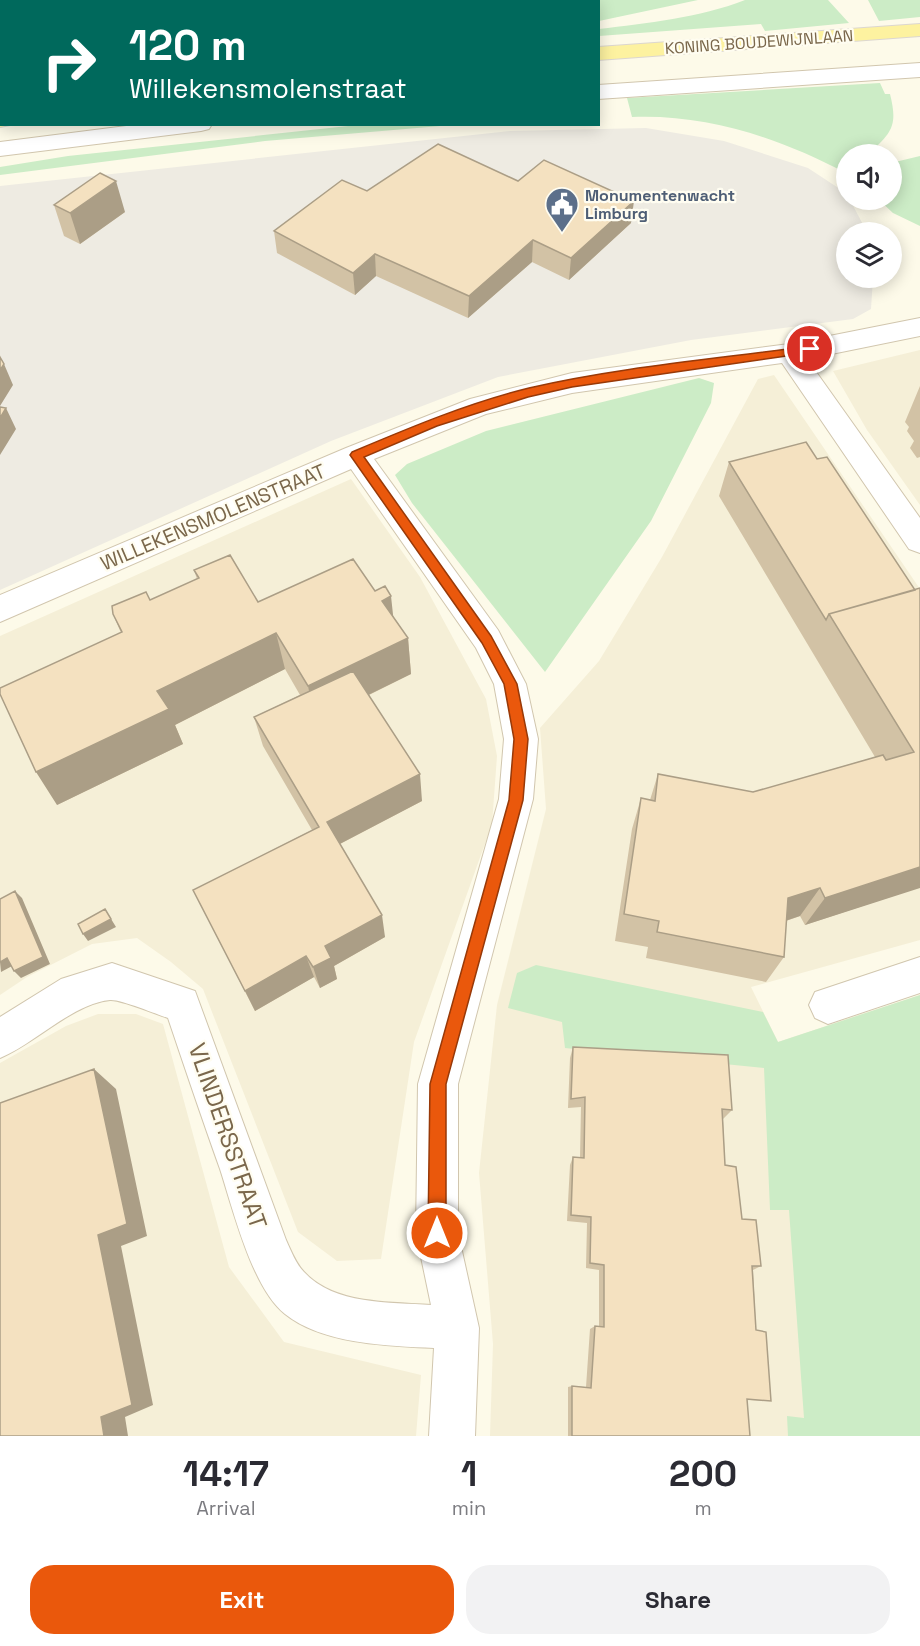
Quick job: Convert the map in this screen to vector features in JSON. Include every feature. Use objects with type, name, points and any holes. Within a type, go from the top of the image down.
[{"type":"main road","name":"KONING BOUDEWIJNLAAN","points":[[600,54],[920,30]]},
{"type":"main road","points":[[809,38],[863,46],[920,41]]},
{"type":"street","points":[[600,92],[920,70]]},
{"type":"street","points":[[0,149],[185,126]]},
{"type":"street","name":"WILLEKENSMOLENSTRAAT","points":[[0,609],[433,423],[526,393],[572,383],[789,353],[920,327]]},
{"type":"street","points":[[789,353],[920,541]]},
{"type":"street","points":[[356,455],[487,639],[510,684],[521,739],[516,800],[438,1084],[437,1233],[457,1328],[452,1436]]},
{"type":"street","points":[[828,1005],[920,975]]},
{"type":"street","name":"VLINDERSSTRAAT","points":[[0,1039],[74,992],[111,981],[182,1004],[268,1249],[288,1287],[314,1307],[336,1317],[457,1328]]},
{"type":"shaded area","points":[[646,128],[724,141],[808,168],[836,186],[836,210],[855,210],[862,222],[836,222],[836,288],[872,288],[871,309],[853,319],[691,340],[498,377],[331,441],[0,590],[0,186],[510,131]]},
{"type":"shaded area","points":[[920,350],[920,505],[867,430],[833,371]]},
{"type":"shaded area","points":[[774,375],[920,589],[920,940],[751,987],[778,1042],[920,995],[920,1436],[490,1436],[493,1344],[479,1173],[497,1005],[546,809],[540,728],[599,661],[662,557],[758,379]]},
{"type":"shaded area","points":[[351,479],[420,577],[486,699],[497,756],[492,824],[414,1042],[381,1259],[337,1261],[298,1232],[203,989],[171,962],[137,938],[92,944],[27,977],[0,995],[0,636]]},
{"type":"shaded area","points":[[98,1014],[136,1014],[163,1024],[229,1267],[284,1342],[421,1375],[416,1436],[0,1436],[0,1063],[66,1026]]},
{"type":"green space","points":[[600,0],[698,0],[600,21]]},
{"type":"green space","points":[[745,0],[828,0],[849,23],[765,31],[761,24],[600,36],[600,29],[691,16]]},
{"type":"green space","points":[[868,0],[920,0],[920,17],[879,21]]},
{"type":"green space","points":[[880,83],[885,94],[890,94],[893,121],[888,134],[879,144],[836,144],[836,168],[769,139],[715,124],[660,117],[632,117],[627,98]]},
{"type":"green space","points":[[348,126],[440,126],[265,141],[0,175],[0,167],[68,156]]},
{"type":"green space","points":[[920,156],[920,226],[890,210],[902,210],[902,160]]},
{"type":"green space","points":[[699,378],[714,383],[711,403],[651,521],[545,672],[412,503],[395,475],[407,464],[486,431]]},
{"type":"green space","points":[[536,965],[763,1012],[778,1042],[920,995],[920,1436],[788,1436],[787,1416],[804,1418],[789,1210],[770,1210],[764,1068],[565,1048],[562,1022],[508,1008],[517,973]]},
{"type":"building","points":[[438,144],[518,181],[544,160],[634,201],[571,258],[533,240],[469,296],[375,254],[353,273],[274,231],[342,180],[367,191]]},
{"type":"building","points":[[100,173],[116,181],[70,213],[54,205]]},
{"type":"building","points":[[0,357],[4,364],[0,370]]},
{"type":"building","points":[[0,407],[6,408],[0,418]]},
{"type":"building","points":[[806,442],[817,459],[827,457],[915,590],[829,614],[826,620],[729,462]]},
{"type":"building","points":[[230,555],[258,602],[353,559],[375,591],[385,586],[391,596],[382,601],[408,638],[308,686],[276,633],[157,691],[169,709],[36,772],[0,694],[0,688],[122,632],[113,614],[112,606],[146,592],[150,600],[199,578],[194,570]]},
{"type":"building","points":[[920,588],[920,867],[825,898],[820,888],[788,898],[784,957],[657,932],[659,921],[624,914],[641,798],[655,801],[658,774],[753,792],[883,755],[886,760],[914,752],[829,614]]},
{"type":"building","points":[[353,671],[420,774],[327,822],[382,915],[325,946],[331,958],[313,967],[306,956],[245,991],[193,890],[319,827],[254,717]]},
{"type":"building","points":[[15,891],[43,957],[14,971],[7,958],[0,962],[0,899]]},
{"type":"building","points":[[105,909],[111,919],[83,934],[78,924]]},
{"type":"building","points":[[573,1047],[728,1055],[732,1110],[722,1109],[725,1165],[736,1167],[742,1219],[756,1220],[761,1266],[752,1266],[756,1330],[766,1332],[771,1401],[747,1399],[750,1436],[572,1436],[572,1386],[591,1388],[595,1326],[604,1327],[604,1265],[590,1263],[591,1217],[571,1215],[573,1157],[584,1158],[585,1097],[571,1099]]},
{"type":"building","points":[[94,1069],[127,1224],[98,1235],[132,1405],[101,1417],[104,1436],[0,1436],[0,1103]]},
{"type":"place","name":"Monumentenwacht Limburg","points":[[562,233]]},
{"type":"route","points":[[437,1233],[438,1084],[516,800],[521,739],[510,684],[487,639],[356,455],[433,423],[526,393],[572,383],[810,349]]}]
